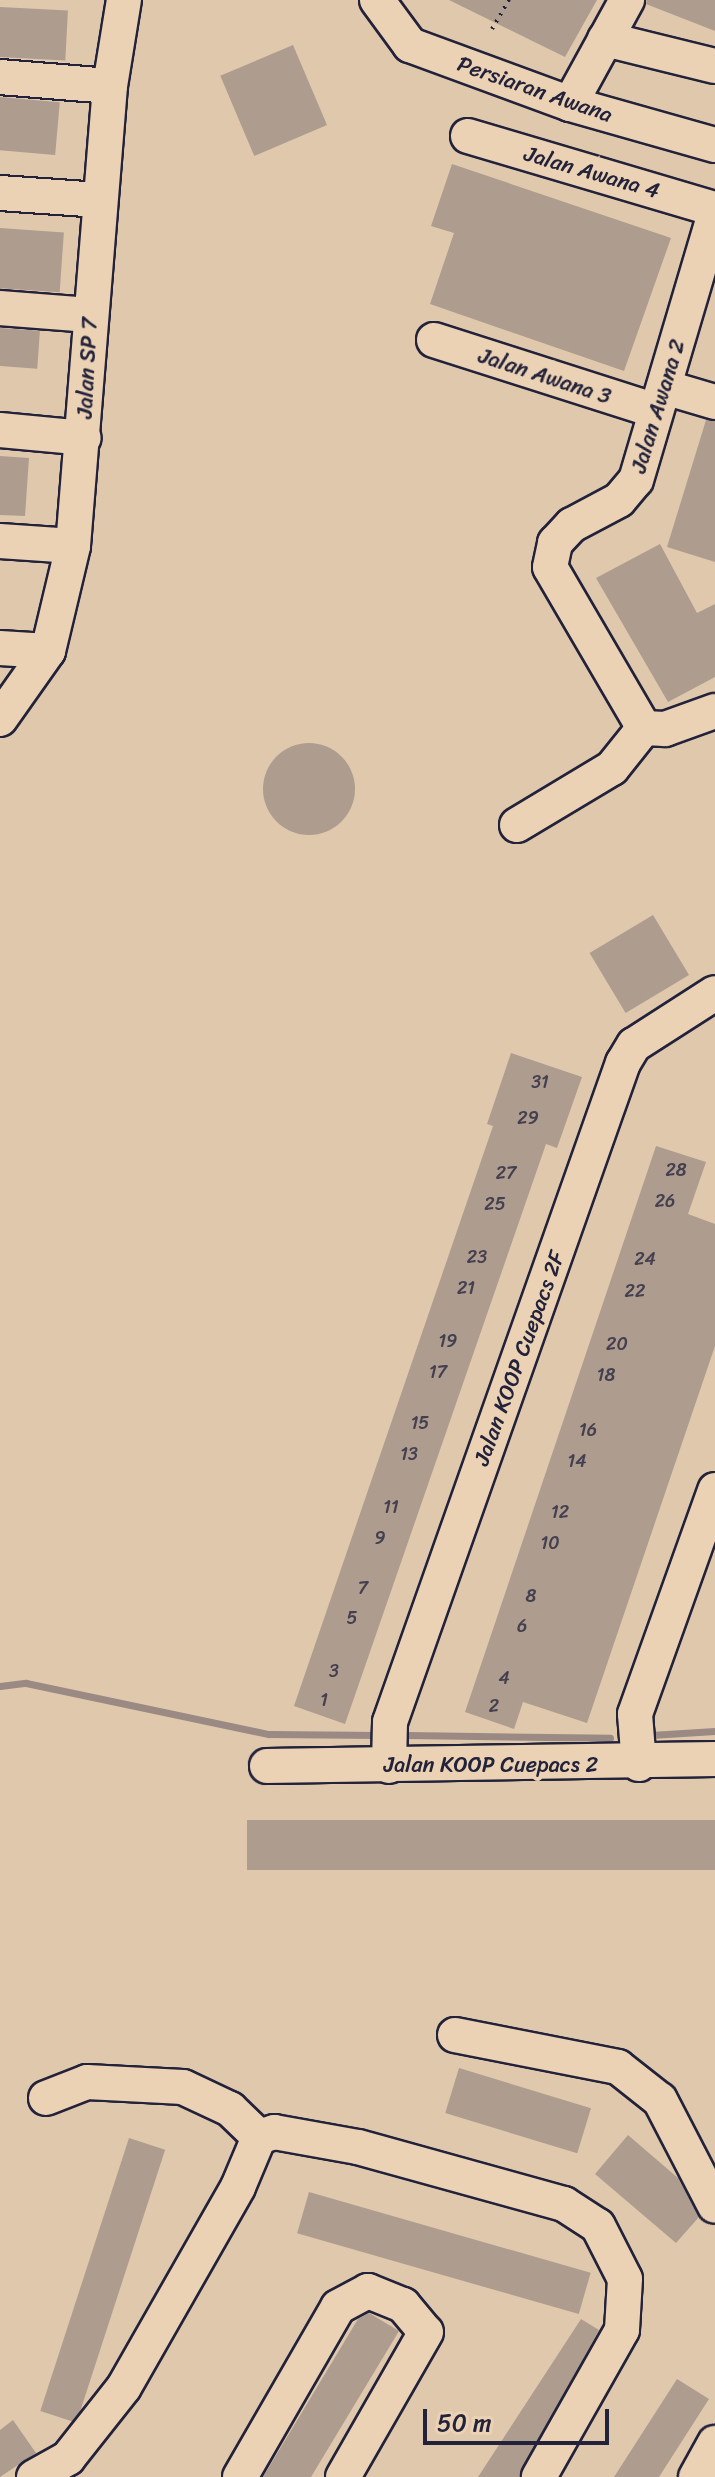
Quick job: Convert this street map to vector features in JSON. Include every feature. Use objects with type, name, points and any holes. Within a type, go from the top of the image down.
[{"type":"street","name":"Jalan SP 7","points":[[0,719],[48,651],[73,546],[84,438],[89,315],[110,86],[124,0]]},
{"type":"street","points":[[570,104],[627,0]]},
{"type":"street","name":"Persiaran Awana","points":[[380,2],[410,45],[570,104],[715,145]]},
{"type":"street","points":[[605,39],[715,66]]},
{"type":"street","points":[[0,77],[110,86]]},
{"type":"street","name":"Jalan Awana 4","points":[[468,136],[715,211]]},
{"type":"street","points":[[0,193],[100,200]]},
{"type":"street","name":"Jalan Awana 2","points":[[644,728],[550,567],[555,543],[572,525],[619,500],[636,480],[715,211]]},
{"type":"street","points":[[0,308],[89,315]]},
{"type":"street","name":"Jalan Awana 3","points":[[434,340],[660,399],[715,402]]},
{"type":"street","points":[[0,430],[84,438]]},
{"type":"street","points":[[0,541],[73,546]]},
{"type":"street","points":[[0,648],[48,651]]},
{"type":"street","points":[[517,825],[612,768],[644,728],[665,729],[715,711]]},
{"type":"street","name":"Jalan KOOP Cuepacs 2F","points":[[389,1766],[390,1722],[623,1063],[634,1045],[715,993]]},
{"type":"street","points":[[639,1764],[635,1714],[715,1490]]},
{"type":"street","name":"Jalan KOOP Cuepacs 2","points":[[267,1766],[639,1764],[715,1759]]},
{"type":"street","points":[[455,2035],[618,2067],[660,2100],[715,2206]]},
{"type":"street","points":[[46,2098],[87,2082],[183,2087],[230,2109],[259,2137]]},
{"type":"street","points":[[34,2477],[68,2458],[124,2387],[238,2187],[259,2137],[274,2132],[358,2147],[564,2204],[598,2226],[625,2279],[622,2330],[539,2477]]},
{"type":"street","points":[[240,2477],[338,2307],[368,2291],[403,2305],[426,2332],[343,2477]]},
{"type":"street","points":[[696,2477],[715,2443]]},
{"type":"path","points":[[492,29],[509,0]]},
{"type":"building","points":[[449,0],[597,0],[565,57]]},
{"type":"building","points":[[647,0],[715,0],[715,31],[646,4]]},
{"type":"building","points":[[0,7],[68,11],[65,60],[0,57]]},
{"type":"building","points":[[293,45],[327,125],[254,156],[220,76]]},
{"type":"building","points":[[0,97],[60,102],[55,155],[0,150]]},
{"type":"building","points":[[452,164],[671,238],[624,371],[430,304],[454,233],[431,226]]},
{"type":"building","points":[[0,228],[64,232],[60,292],[0,288]]},
{"type":"building","points":[[0,328],[40,331],[37,369],[0,366]]},
{"type":"building","points":[[706,420],[715,421],[715,562],[667,547]]},
{"type":"building","points":[[0,456],[29,458],[25,516],[0,515]]},
{"type":"building","points":[[660,544],[697,613],[715,604],[715,677],[668,702],[596,578]]},
{"type":"building","points":[[309,743],[327,746],[342,756],[352,771],[355,789],[352,807],[342,822],[327,832],[309,835],[291,832],[276,822],[266,807],[263,789],[266,771],[276,756],[291,746]]},
{"type":"building","points":[[653,915],[689,975],[626,1013],[590,953]]},
{"type":"building","points":[[511,1053],[582,1077],[557,1148],[546,1144],[345,1724],[294,1706],[493,1126],[487,1124]]},
{"type":"building","points":[[656,1146],[706,1162],[688,1214],[715,1224],[715,1346],[587,1723],[523,1702],[514,1729],[465,1712]]},
{"type":"building","points":[[247,1820],[715,1820],[715,1870],[247,1870]]},
{"type":"building","points":[[459,2068],[591,2108],[577,2153],[445,2113]]},
{"type":"building","points":[[628,2135],[678,2178],[699,2217],[676,2243],[595,2174]]},
{"type":"building","points":[[129,2138],[165,2150],[76,2423],[40,2411]]},
{"type":"building","points":[[309,2192],[591,2273],[579,2314],[297,2233]]},
{"type":"building","points":[[369,2313],[399,2331],[311,2477],[263,2477],[358,2319]]},
{"type":"building","points":[[581,2319],[599,2330],[519,2477],[478,2477]]},
{"type":"building","points":[[677,2379],[709,2399],[659,2477],[614,2477]]},
{"type":"building","points":[[13,2420],[36,2453],[0,2477],[0,2430]]},
{"type":"waterway","points":[[0,1686],[26,1683],[269,1734],[379,1735]]},
{"type":"waterway","points":[[651,1735],[715,1731]]},
{"type":"waterway","points":[[407,1735],[610,1738]]}]
